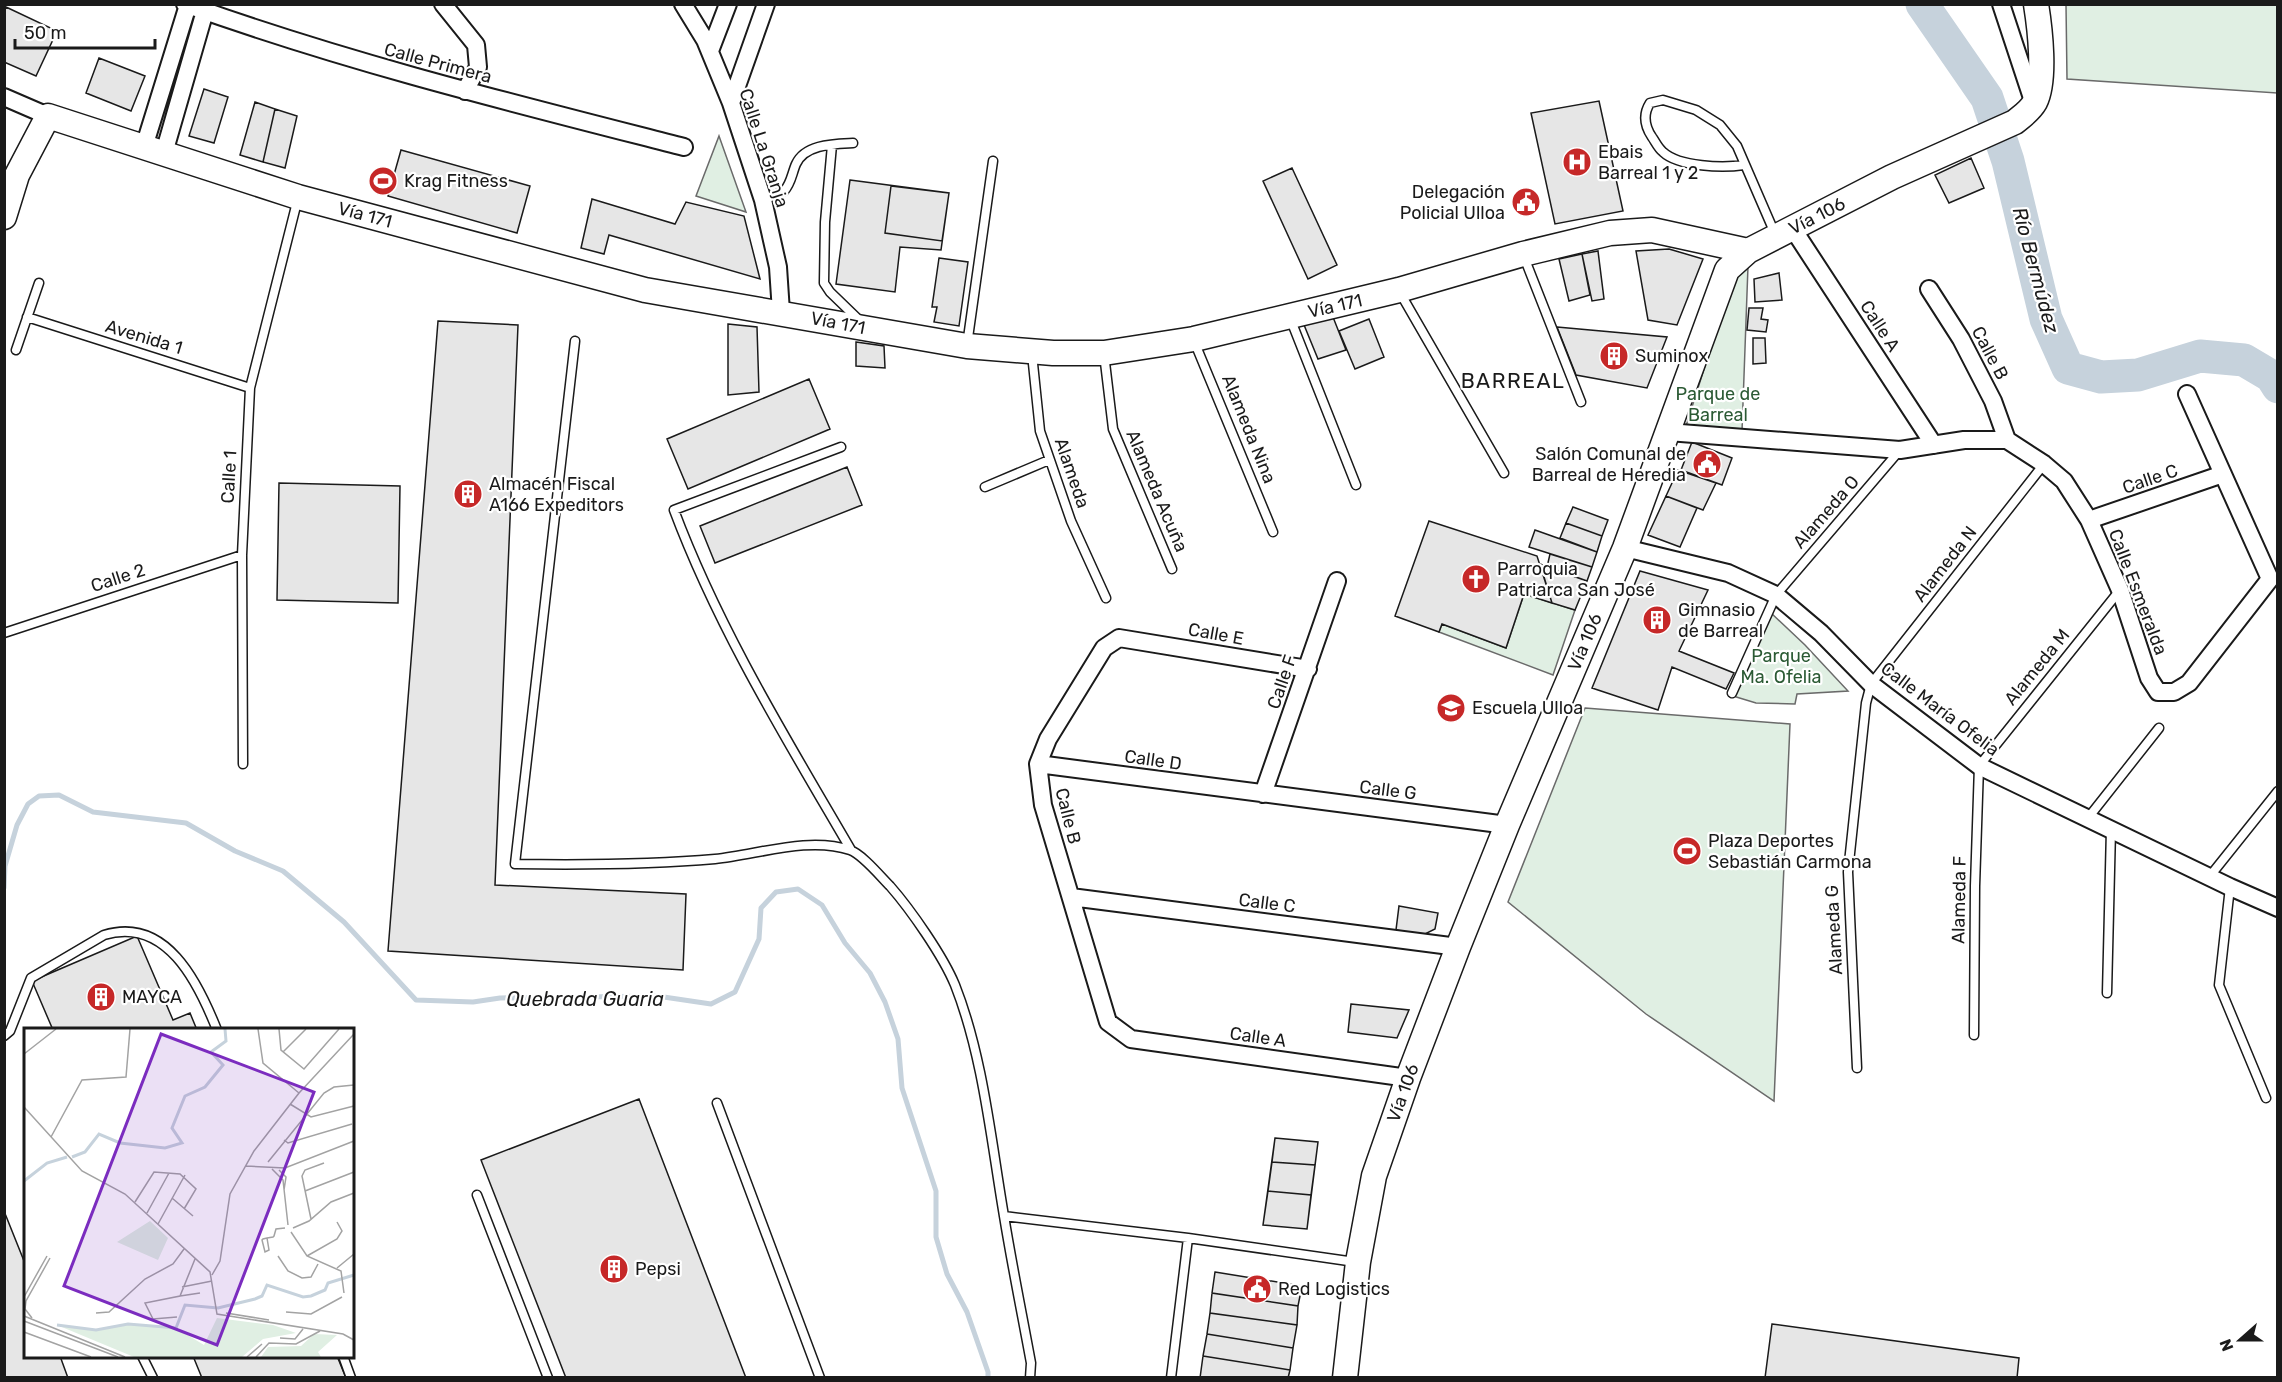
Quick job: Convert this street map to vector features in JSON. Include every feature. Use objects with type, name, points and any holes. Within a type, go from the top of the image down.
[{"type":"main road","points":[[2034,104],[2038,93],[2041,58],[2036,4]]},
{"type":"main road","name":"Vía 106","points":[[1345,1377],[1358,1262],[1374,1176],[1408,1078],[1458,947],[1507,825],[1625,548],[1728,270],[1748,251],[1892,177],[2015,122],[2034,104]]},
{"type":"main road","points":[[4,217],[17,175],[48,116]]},
{"type":"main road","name":"Vía 171","points":[[48,116],[298,197],[645,290],[967,346],[1032,352],[1104,353],[1194,339],[1399,290],[1523,254],[1610,233],[1653,230],[1748,251]]},
{"type":"street","points":[[443,4],[476,45],[478,67],[465,91]]},
{"type":"street","name":"Calle La Granja","points":[[683,4],[710,51],[731,103],[763,200],[778,267],[781,312]]},
{"type":"street","points":[[710,51],[728,4]]},
{"type":"street","points":[[731,103],[766,4]]},
{"type":"street","points":[[2001,4],[2034,104]]},
{"type":"street","points":[[154,150],[187,5]]},
{"type":"street","name":"Calle Primera","points":[[187,5],[206,8],[280,37],[465,91],[684,147]]},
{"type":"street","points":[[154,150],[206,8]]},
{"type":"street","points":[[4,96],[48,116]]},
{"type":"street","name":"Calle A","points":[[1785,233],[1934,445]]},
{"type":"street","name":"Calle B","points":[[1929,289],[1961,339],[1993,401],[2007,441]]},
{"type":"street","name":"Calle Esmeralda","points":[[2007,441],[2044,464],[2064,481],[2089,520],[2120,590],[2149,678],[2158,692],[2174,692],[2189,683],[2270,579],[2187,394]]},
{"type":"street","points":[[1668,432],[1900,450],[1964,440],[2007,441]]},
{"type":"street","name":"Calle C","points":[[2089,520],[2223,474]]},
{"type":"street","name":"Calle María Ofelia","points":[[1625,548],[1728,573],[1776,595],[1821,633],[1871,684],[1979,766],[2277,908]]},
{"type":"street","name":"Calle F","points":[[1263,794],[1337,581]]},
{"type":"street","name":"Calle B","points":[[1107,1022],[1043,805],[1038,764],[1048,739],[1104,648],[1119,638]]},
{"type":"street","name":"Calle E","points":[[1119,638],[1308,669]]},
{"type":"street","name":"Calle D","points":[[1038,764],[1263,794]]},
{"type":"street","name":"Calle G","points":[[1263,794],[1507,825]]},
{"type":"street","name":"Calle C","points":[[1071,897],[1458,947]]},
{"type":"street","name":"Calle A","points":[[1107,1022],[1131,1039],[1408,1078]]},
{"type":"lane","points":[[1744,165],[1730,167],[1680,162],[1663,152],[1646,128],[1645,111],[1650,103],[1663,100],[1696,110],[1720,125],[1737,146],[1744,165],[1785,233]]},
{"type":"lane","points":[[763,200],[780,194],[788,187],[798,160],[803,156],[820,147],[853,143]]},
{"type":"lane","points":[[832,144],[825,222],[824,283],[830,292],[868,329]]},
{"type":"lane","points":[[967,346],[993,161]]},
{"type":"lane","name":"Calle 1","points":[[243,764],[242,555],[250,388],[298,197]]},
{"type":"lane","points":[[1523,254],[1581,402]]},
{"type":"lane","points":[[16,350],[39,283]]},
{"type":"lane","points":[[1399,290],[1504,473]]},
{"type":"lane","points":[[1290,316],[1356,485]]},
{"type":"lane","name":"Avenida 1","points":[[27,317],[250,388]]},
{"type":"lane","name":"Alameda Nina","points":[[1194,339],[1273,532]]},
{"type":"lane","points":[[574,341],[515,864],[589,865],[716,859],[807,844],[851,850]]},
{"type":"lane","name":"Alameda","points":[[1032,352],[1040,431],[1071,521],[1107,598]]},
{"type":"lane","name":"Alameda Acuña","points":[[1104,353],[1113,429],[1172,569]]},
{"type":"lane","points":[[841,447],[674,510],[704,584],[745,665],[851,850],[878,873],[898,895],[925,934],[954,983],[972,1039],[994,1150],[1031,1363],[1030,1377]]},
{"type":"lane","name":"Alameda O","points":[[1732,693],[1776,595],[1900,450]]},
{"type":"lane","points":[[985,487],[1050,460]]},
{"type":"lane","name":"Alameda N","points":[[1871,684],[2044,464]]},
{"type":"lane","name":"Calle 2","points":[[4,633],[242,555]]},
{"type":"lane","name":"Alameda M","points":[[1979,766],[2120,590]]},
{"type":"lane","name":"Alameda G","points":[[1857,1068],[1848,872],[1866,702],[1871,684]]},
{"type":"lane","points":[[2088,818],[2159,728]]},
{"type":"lane","name":"Alameda F","points":[[1974,1035],[1979,766]]},
{"type":"lane","points":[[2210,876],[2277,791]]},
{"type":"lane","points":[[2107,993],[2110,828]]},
{"type":"lane","points":[[2230,887],[2219,985],[2266,1098]]},
{"type":"lane","points":[[4,1036],[10,1031],[31,978],[104,935],[117,931],[130,931],[157,940],[178,956],[207,1004],[217,1028]]},
{"type":"lane","points":[[717,1103],[820,1377]]},
{"type":"lane","points":[[477,1195],[548,1377]]},
{"type":"lane","points":[[1004,1216],[1188,1238],[1358,1262]]},
{"type":"lane","points":[[1171,1377],[1188,1238]]},
{"type":"lane","points":[[143,1358],[153,1377]]},
{"type":"lane","points":[[344,1358],[351,1377]]},
{"type":"green space","points":[[2066,5],[2277,5],[2277,93],[2067,79]]},
{"type":"green space","points":[[719,136],[746,212],[696,196]]},
{"type":"green space","name":"Parque de Barreal","points":[[1748,266],[1742,431],[1686,426],[1734,274]]},
{"type":"green space","points":[[1524,594],[1575,610],[1553,675],[1439,632],[1442,624],[1506,648]]},
{"type":"green space","name":"Parque Ma. Ofelia","points":[[1770,612],[1848,691],[1797,694],[1795,704],[1756,703],[1733,696]]},
{"type":"green space","points":[[1585,708],[1790,724],[1774,1101],[1646,1014],[1508,902]]},
{"type":"building","points":[[6,7],[57,31],[36,76],[4,62]]},
{"type":"building","points":[[99,58],[145,76],[131,111],[86,93]]},
{"type":"building","points":[[204,89],[228,97],[214,143],[189,136]]},
{"type":"building","name":"Ebais Barreal 1 y 2","points":[[1599,101],[1623,211],[1555,224],[1531,113]]},
{"type":"building","points":[[255,102],[275,109],[263,162],[240,155]]},
{"type":"building","points":[[275,109],[297,116],[285,168],[263,162]]},
{"type":"building","points":[[401,150],[530,186],[517,233],[388,196]]},
{"type":"building","points":[[1971,158],[1984,188],[1949,203],[1935,175]]},
{"type":"building","points":[[1292,168],[1337,265],[1308,279],[1263,181]]},
{"type":"building","points":[[850,180],[949,193],[941,250],[900,247],[895,292],[836,284]]},
{"type":"building","points":[[891,186],[949,193],[942,241],[885,233]]},
{"type":"building","points":[[592,199],[675,224],[686,202],[744,216],[760,279],[609,235],[604,254],[581,248]]},
{"type":"building","points":[[1669,249],[1703,259],[1677,325],[1648,320],[1636,251]]},
{"type":"building","points":[[1598,251],[1604,299],[1592,301],[1582,254]]},
{"type":"building","points":[[1582,254],[1590,295],[1569,301],[1559,259]]},
{"type":"building","points":[[939,258],[968,262],[959,326],[934,322],[937,307],[932,307]]},
{"type":"building","points":[[1779,273],[1782,300],[1755,302],[1754,279]]},
{"type":"building","points":[[1749,308],[1763,308],[1761,319],[1768,320],[1766,332],[1747,330]]},
{"type":"building","points":[[1331,312],[1346,350],[1318,359],[1302,320]]},
{"type":"building","points":[[1369,319],[1384,357],[1355,369],[1339,331]]},
{"type":"building","name":"Almacén Fiscal A166 Expeditors","points":[[438,321],[518,325],[495,885],[686,894],[683,970],[388,951]]},
{"type":"building","points":[[728,324],[757,327],[759,392],[728,395]]},
{"type":"building","name":"Suminox","points":[[1557,327],[1667,337],[1647,388],[1576,375]]},
{"type":"building","points":[[1753,338],[1765,338],[1766,363],[1753,364]]},
{"type":"building","points":[[856,342],[884,346],[885,368],[856,366]]},
{"type":"building","points":[[809,379],[830,429],[688,489],[667,439]]},
{"type":"building","name":"Salón Comunal de Barreal de Heredia","points":[[1692,442],[1732,458],[1722,485],[1681,470]]},
{"type":"building","points":[[847,467],[862,505],[715,563],[700,526]]},
{"type":"building","points":[[1678,470],[1716,483],[1703,510],[1666,496]]},
{"type":"building","points":[[279,483],[400,486],[398,603],[277,600]]},
{"type":"building","points":[[1666,496],[1697,508],[1680,547],[1648,535]]},
{"type":"building","points":[[1573,507],[1608,520],[1602,536],[1566,523]]},
{"type":"building","name":"Parroquia Patriarca San José","points":[[1429,521],[1537,556],[1552,603],[1524,594],[1506,648],[1442,624],[1439,632],[1395,616]]},
{"type":"building","points":[[1566,523],[1602,536],[1597,552],[1560,538]]},
{"type":"building","points":[[1535,530],[1597,552],[1592,567],[1529,547]]},
{"type":"building","points":[[1550,554],[1592,567],[1587,581],[1547,567]]},
{"type":"building","points":[[1540,564],[1587,581],[1575,610],[1552,603]]},
{"type":"building","name":"Gimnasio de Barreal","points":[[1640,571],[1708,590],[1679,651],[1734,673],[1726,689],[1672,667],[1658,710],[1592,688]]},
{"type":"building","points":[[1399,906],[1438,913],[1435,929],[1423,935],[1396,930]]},
{"type":"building","name":"MAYCA","points":[[137,936],[173,1020],[190,1013],[196,1028],[52,1028],[32,981]]},
{"type":"building","points":[[1351,1004],[1409,1010],[1397,1038],[1348,1032]]},
{"type":"building","name":"Pepsi","points":[[639,1099],[746,1378],[566,1378],[481,1160]]},
{"type":"building","points":[[1275,1138],[1318,1142],[1307,1229],[1263,1225]]},
{"type":"building","points":[[1275,1138],[1318,1142],[1315,1165],[1272,1162]]},
{"type":"building","points":[[1272,1162],[1315,1165],[1311,1195],[1268,1191]]},
{"type":"building","points":[[1268,1191],[1311,1195],[1307,1229],[1263,1225]]},
{"type":"building","points":[[4,1211],[24,1261],[24,1358],[61,1358],[68,1378],[4,1378]]},
{"type":"building","name":"Red Logistics","points":[[1215,1272],[1302,1286],[1298,1306],[1212,1293]]},
{"type":"building","points":[[1212,1293],[1298,1306],[1297,1325],[1210,1313]]},
{"type":"building","points":[[1210,1313],[1297,1325],[1293,1348],[1207,1334]]},
{"type":"building","points":[[1772,1324],[2019,1358],[2017,1378],[1765,1378]]},
{"type":"building","points":[[1207,1334],[1293,1348],[1290,1370],[1203,1356]]},
{"type":"building","points":[[1203,1356],[1290,1370],[1288,1378],[1200,1378]]},
{"type":"building","points":[[194,1358],[338,1358],[346,1378],[202,1378]]},
{"type":"waterway","name":"Río Bermúdez","points":[[1922,4],[1987,98],[2008,161],[2046,319],[2068,368],[2101,377],[2138,375],[2200,356],[2244,360],[2271,376],[2278,387]]},
{"type":"waterway","name":"Quebrada Guaria","points":[[4,888],[5,866],[17,825],[28,804],[39,796],[59,795],[93,812],[186,823],[235,851],[283,871],[344,922],[416,1000],[473,1002],[500,998],[657,996],[711,1004],[735,992],[759,939],[761,908],[776,892],[798,889],[822,905],[845,943],[870,973],[885,1002],[898,1039],[902,1088],[936,1191],[936,1237],[947,1274],[967,1312],[988,1372],[988,1378]]},
{"type":"place","name":"Ebais Barreal 1 y 2","points":[[1577,162]]},
{"type":"place","name":"Krag Fitness","points":[[383,181]]},
{"type":"place","name":"Delegación Policial Ulloa","points":[[1526,202]]},
{"type":"place","name":"Suminox","points":[[1614,356]]},
{"type":"place","name":"Salón Comunal de Barreal de Heredia","points":[[1707,464]]},
{"type":"place","name":"Almacén Fiscal A166 Expeditors","points":[[468,494]]},
{"type":"place","name":"Parroquia Patriarca San José","points":[[1476,579]]},
{"type":"place","name":"Gimnasio de Barreal","points":[[1657,620]]},
{"type":"place","name":"Escuela Ulloa","points":[[1451,708]]},
{"type":"place","name":"Plaza Deportes Sebastián Carmona","points":[[1687,851]]},
{"type":"place","name":"MAYCA","points":[[101,997]]},
{"type":"place","name":"Pepsi","points":[[614,1269]]},
{"type":"place","name":"Red Logistics","points":[[1257,1289]]},
{"type":"district","name":"BARREAL","points":[[1513,381]]}]
